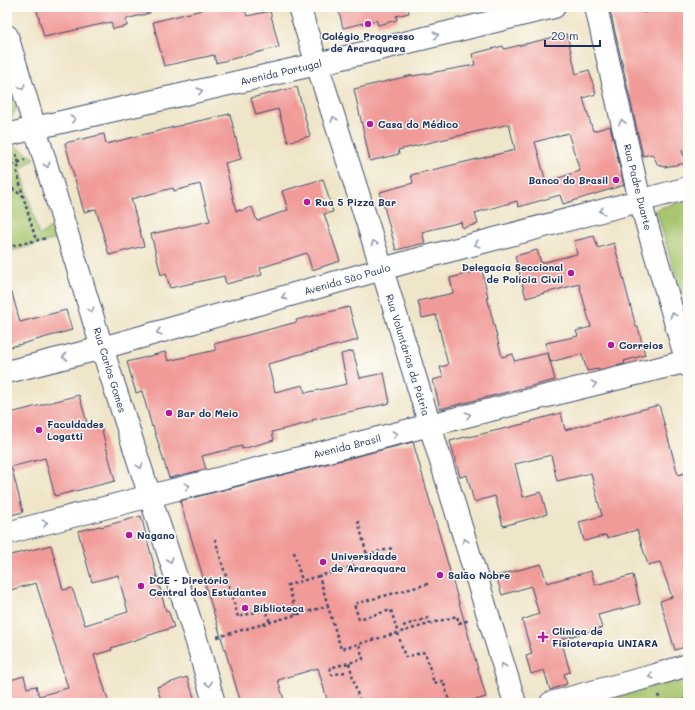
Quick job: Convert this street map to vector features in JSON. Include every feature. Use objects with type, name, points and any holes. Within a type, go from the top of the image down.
[{"type":"street","name":"Rua Voluntários da Pátria","points":[[299,7],[382,269],[514,703]]},
{"type":"street","name":"Avenida Portugal","points":[[7,135],[317,64],[554,7]]},
{"type":"street","name":"Rua Padre Duarte","points":[[596,7],[640,201],[688,363]]},
{"type":"street","name":"Rua Carlos Gomes","points":[[7,36],[102,348],[197,642],[214,703]]},
{"type":"street","name":"Avenida São Paulo","points":[[7,372],[102,348],[382,269],[688,188]]},
{"type":"street","name":"Avenida Brasil","points":[[7,533],[430,425],[688,363]]},
{"type":"street","points":[[551,703],[652,676],[688,664]]},
{"type":"path","points":[[19,163],[17,172],[36,240]]},
{"type":"path","points":[[7,185],[23,196]]},
{"type":"path","points":[[7,247],[68,233]]},
{"type":"path","points":[[358,521],[367,555]]},
{"type":"path","points":[[215,539],[238,617],[266,609],[270,623]]},
{"type":"path","points":[[297,615],[288,585],[354,566],[352,558],[393,548]]},
{"type":"path","points":[[294,552],[302,581]]},
{"type":"path","points":[[319,576],[341,648],[447,619]]},
{"type":"path","points":[[428,584],[354,604],[359,619],[391,610],[405,657],[425,652],[434,683],[443,681],[449,703]]},
{"type":"path","points":[[197,642],[328,606]]},
{"type":"path","points":[[403,626],[428,618],[430,624]]},
{"type":"path","points":[[345,672],[332,676],[330,668],[363,659],[359,644]]},
{"type":"path","points":[[349,663],[360,703]]},
{"type":"path","points":[[672,703],[688,698]]},
{"type":"green space","points":[[7,77],[16,110],[11,118],[7,119]]},
{"type":"green space","points":[[15,146],[35,158],[21,169],[39,236],[53,225],[57,239],[7,252],[7,164],[11,163],[7,160],[7,147]]},
{"type":"green space","points":[[688,200],[688,319],[656,209]]},
{"type":"green space","points":[[688,676],[688,703],[597,703]]},
{"type":"building","points":[[36,7],[149,7],[150,13],[126,19],[127,26],[113,29],[111,22],[44,37]]},
{"type":"building","points":[[201,7],[244,7],[247,16],[270,11],[279,47],[216,63],[214,55],[164,66],[153,22],[202,10]]},
{"type":"building","points":[[338,7],[408,7],[409,13],[396,16],[397,20],[378,25],[376,20],[343,28]]},
{"type":"building","points":[[622,7],[641,7],[643,13],[665,7],[688,7],[688,150],[682,151],[687,163],[664,167],[658,165],[652,154],[643,156],[610,10]]},
{"type":"building","points":[[567,34],[576,74],[589,70],[596,94],[583,98],[593,131],[610,126],[624,185],[563,204],[560,195],[518,207],[517,201],[475,213],[478,224],[462,228],[461,222],[422,232],[425,243],[396,250],[380,192],[413,183],[411,175],[515,150],[509,124],[398,150],[399,154],[370,161],[354,89],[413,75],[475,65],[472,54],[503,46],[504,49]],"holes":[[[568,133],[580,171],[546,182],[535,142]]]},
{"type":"building","points":[[297,87],[310,136],[288,142],[278,109],[256,115],[251,98]]},
{"type":"building","points":[[230,114],[241,159],[225,163],[236,211],[252,207],[257,221],[288,210],[282,191],[323,179],[333,212],[324,214],[340,261],[312,270],[307,253],[260,268],[262,275],[226,284],[224,276],[170,288],[166,273],[161,275],[151,234],[210,221],[200,184],[174,191],[173,188],[131,199],[144,246],[109,255],[96,209],[84,212],[65,143],[104,134],[106,144]]},
{"type":"building","points":[[594,236],[598,248],[614,243],[636,327],[638,327],[645,355],[624,361],[625,364],[587,371],[582,354],[550,362],[546,343],[578,336],[576,331],[591,327],[579,284],[526,298],[515,256],[537,250],[541,263],[577,254],[574,241]]},
{"type":"building","points":[[482,270],[502,357],[513,354],[514,361],[548,353],[555,380],[440,409],[433,380],[443,377],[440,367],[448,365],[436,315],[422,318],[418,301],[453,293],[450,278]]},
{"type":"building","points":[[12,293],[20,322],[66,310],[72,330],[7,348],[7,294]]},
{"type":"building","points":[[349,307],[358,340],[289,357],[290,358],[268,364],[275,392],[303,385],[305,393],[347,384],[341,354],[353,351],[360,378],[384,373],[390,403],[312,420],[312,422],[272,432],[274,440],[242,449],[242,446],[202,456],[206,469],[169,478],[142,391],[136,393],[127,362],[165,352],[168,361],[216,350],[214,344],[297,322],[296,320]]},
{"type":"building","points":[[79,395],[88,426],[100,423],[115,481],[55,496],[45,458],[7,468],[7,414]]},
{"type":"building","points":[[659,405],[678,475],[688,472],[688,646],[675,650],[660,601],[672,597],[660,562],[648,565],[637,530],[607,538],[606,535],[584,541],[579,522],[602,516],[591,473],[557,481],[551,455],[515,464],[523,497],[541,492],[547,514],[503,526],[495,496],[474,502],[467,475],[460,477],[450,441],[532,422],[531,421],[561,413],[565,430]]},
{"type":"building","name":"Universidade de Araraquara","points":[[413,442],[486,697],[465,703],[328,703],[318,668],[278,680],[285,703],[241,703],[180,501]]},
{"type":"building","points":[[12,469],[23,512],[7,516],[7,470]]},
{"type":"building","points":[[141,516],[166,611],[168,610],[174,627],[111,648],[112,650],[94,655],[109,703],[7,703],[7,681],[24,676],[27,688],[36,686],[39,696],[68,688],[36,583],[7,591],[7,556],[51,545],[63,590],[72,588],[85,625],[128,612],[118,575],[92,582],[78,531],[101,527]]},
{"type":"building","points":[[541,564],[547,583],[591,571],[595,585],[633,575],[640,604],[598,615],[602,628],[561,639],[570,672],[564,674],[567,684],[550,690],[544,670],[531,674],[526,656],[532,654],[522,620],[539,614],[531,586],[502,595],[496,576]]},
{"type":"building","points":[[187,677],[195,700],[186,703],[162,703],[157,687]]},
{"type":"place","name":"Colégio Progresso de Araraquara","points":[[368,24]]},
{"type":"place","name":"Casa do Médico","points":[[370,124]]},
{"type":"place","name":"Banco do Brasil","points":[[616,180]]},
{"type":"place","name":"Rua 5 Pizza Bar","points":[[307,202]]},
{"type":"place","name":"Delegacia Seccional de Polícia Civil","points":[[571,273]]},
{"type":"place","name":"Correios","points":[[611,345]]},
{"type":"place","name":"Bar do Meio","points":[[169,413]]},
{"type":"place","name":"Faculdades Logatti","points":[[39,430]]},
{"type":"place","name":"Nagano","points":[[129,535]]},
{"type":"place","name":"Universidade de Araraquara","points":[[323,562]]},
{"type":"place","name":"Salão Nobre","points":[[440,575]]},
{"type":"place","name":"DCE - Diretório Central dos Estudantes","points":[[141,586]]},
{"type":"place","name":"Biblioteca","points":[[245,608]]},
{"type":"place","name":"Clínica de Fisioterapia UNIARA","points":[[543,637]]}]
